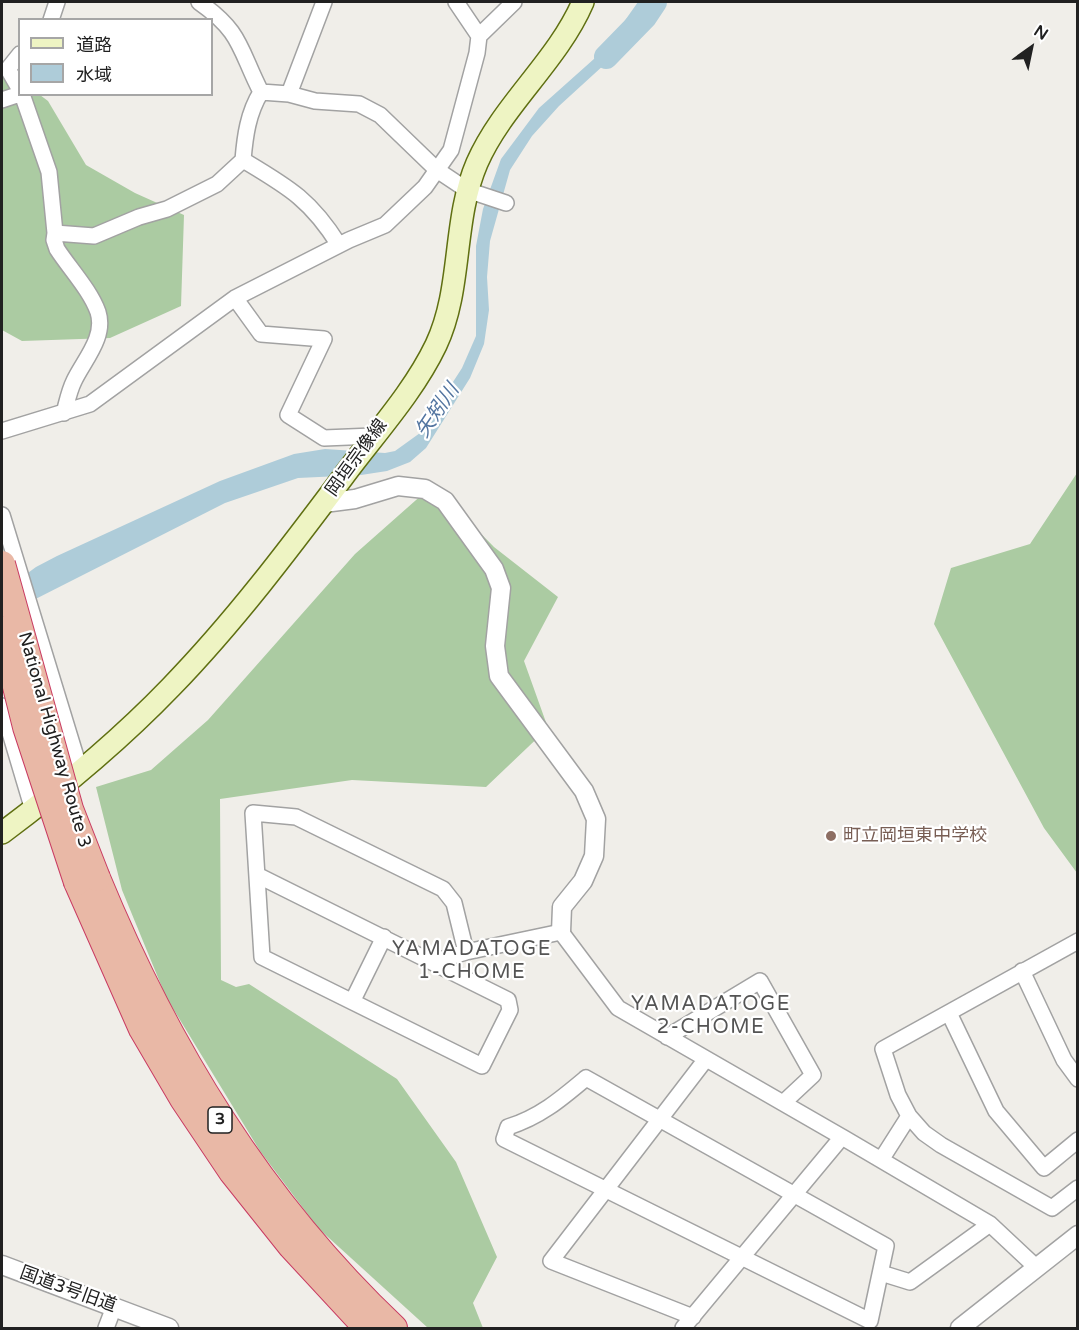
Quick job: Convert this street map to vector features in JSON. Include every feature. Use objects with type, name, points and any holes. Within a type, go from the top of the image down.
[{"type":"highway","name":"National Highway Route 3","points":[[2,564],[70,809],[87,880],[118,930],[203,1094],[245,1157],[315,1247],[394,1329]]},
{"type":"highway","name":"National Highway Route 3","points":[[2,630],[26,727],[87,880],[142,1029],[183,1099],[232,1172],[291,1246],[367,1329]]},
{"type":"main road","name":"岡垣宗像線","points":[[2,833],[80,770],[171,687],[286,556],[423,368],[440,335],[454,277],[467,190],[488,142],[558,48],[582,2]]},
{"type":"street","points":[[52,18],[57,2]]},
{"type":"street","points":[[199,2],[234,32],[261,92]]},
{"type":"street","points":[[289,94],[324,2]]},
{"type":"street","points":[[456,2],[479,36]]},
{"type":"street","points":[[2,431],[90,404],[235,298],[339,245],[385,225],[425,187],[451,150],[466,98],[479,36],[514,2]]},
{"type":"street","points":[[18,56],[8,69],[18,86]]},
{"type":"street","points":[[261,92],[289,94],[315,101],[359,104],[370,109],[437,170],[467,190],[506,203]]},
{"type":"street","points":[[55,233],[94,236],[139,217],[167,209],[218,184],[243,160],[246,129],[254,104],[261,92]]},
{"type":"street","points":[[2,100],[18,95]]},
{"type":"street","points":[[22,96],[49,172],[54,240],[57,249],[98,312],[100,326],[98,337],[72,385],[64,413]]},
{"type":"street","points":[[243,160],[291,189],[321,217],[339,245]]},
{"type":"street","points":[[235,298],[261,334],[324,339],[288,415],[324,438],[371,440]]},
{"type":"street","points":[[324,503],[354,499],[398,486],[425,489],[445,501],[494,569],[501,588],[495,646],[499,676],[584,791],[596,819],[594,856],[583,881],[562,907],[561,932],[618,1008],[990,1224],[1037,1268]]},
{"type":"street","points":[[2,515],[80,770]]},
{"type":"street","points":[[2,706],[33,810]]},
{"type":"street","points":[[257,875],[508,1000],[510,1010],[482,1066],[262,957],[253,813],[296,817],[443,889],[454,903],[466,951]]},
{"type":"street","points":[[434,962],[466,951],[561,932]]},
{"type":"street","points":[[352,1000],[384,937]]},
{"type":"street","points":[[1077,941],[883,1049],[898,1095],[909,1116],[924,1133],[1052,1208],[1077,1188]]},
{"type":"street","points":[[1022,972],[1064,1060],[1077,1079]]},
{"type":"street","points":[[667,1037],[760,981],[813,1075],[783,1103]]},
{"type":"street","points":[[949,1013],[996,1111],[1044,1168],[1077,1140]]},
{"type":"street","points":[[706,1059],[551,1261],[688,1323],[842,1137]]},
{"type":"street","points":[[586,1078],[660,1119],[886,1246],[870,1321],[504,1139],[508,1127],[549,1110],[586,1078]]},
{"type":"street","points":[[880,1160],[909,1116]]},
{"type":"street","points":[[881,1273],[910,1282],[990,1224]]},
{"type":"street","points":[[960,1329],[1077,1235]]},
{"type":"street","name":"国道3号旧道","points":[[4,1270],[114,1307],[169,1329]]},
{"type":"street","points":[[106,1329],[114,1307]]},
{"type":"green space","points":[[2,64],[18,77],[18,96],[41,96],[48,101],[86,165],[135,193],[184,215],[181,306],[110,338],[22,341],[2,330]]},
{"type":"green space","points":[[1077,473],[1077,873],[1044,828],[934,624],[951,568],[1030,544]]},
{"type":"green space","points":[[433,485],[494,547],[558,597],[524,661],[548,728],[486,787],[352,780],[220,799],[221,980],[236,987],[249,984],[397,1079],[456,1162],[497,1257],[473,1303],[483,1328],[428,1328],[318,1228],[260,1151],[166,997],[122,890],[96,787],[151,770],[208,720],[355,554]]},
{"type":"water","points":[[638,2],[652,2],[605,64],[559,106],[532,136],[510,170],[490,241],[487,277],[489,310],[484,344],[470,378],[426,448],[410,462],[387,471],[361,475],[298,478],[225,503],[2,616],[2,592],[36,567],[220,481],[294,454],[325,449],[385,453],[395,451],[420,433],[462,368],[476,336],[476,246],[483,209],[501,159],[539,108],[604,50]]},
{"type":"waterway","name":"矢矧川","points":[[606,57],[645,17],[655,2]]},
{"type":"place","name":"町立岡垣東中学校","points":[[831,836]]},
{"type":"district","name":"YAMADATOGE 1-CHOME","points":[[472,962]]},
{"type":"district","name":"YAMADATOGE 2-CHOME","points":[[711,1016]]}]
